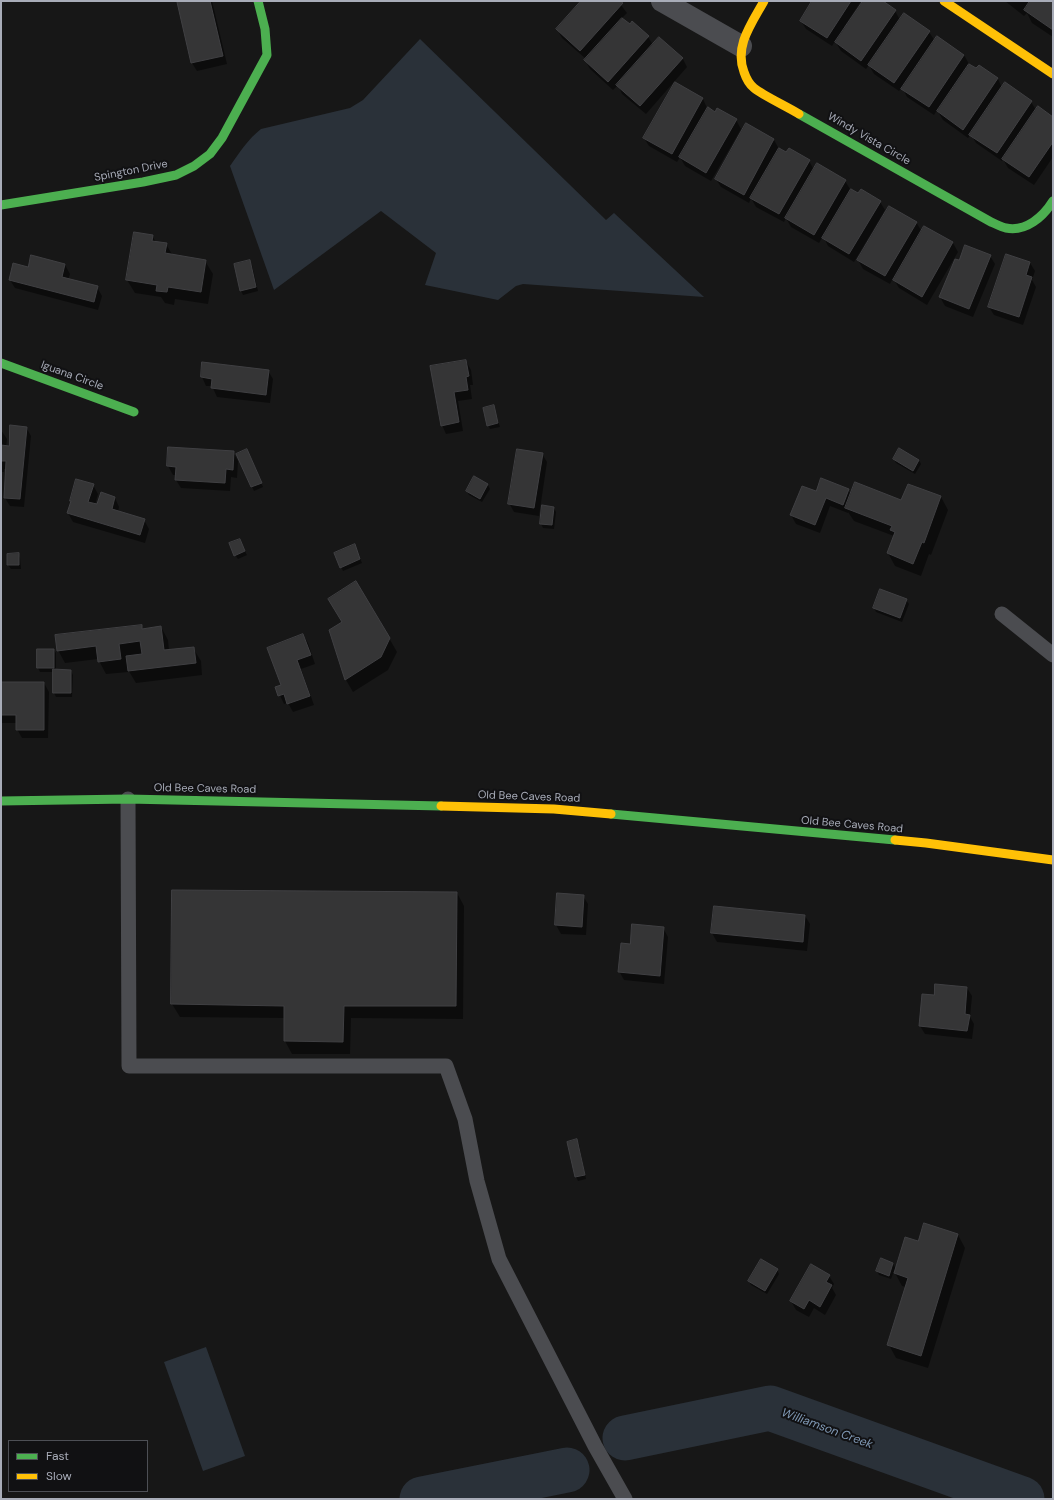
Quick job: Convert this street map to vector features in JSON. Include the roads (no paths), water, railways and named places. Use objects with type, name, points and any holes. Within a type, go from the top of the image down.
[{"type":"street","name":"Spington Drive","points":[[1,204],[143,182],[176,175],[194,166],[210,154],[222,138],[267,55],[266,29],[258,1]]},
{"type":"street","points":[[662,1],[741,46]]},
{"type":"street","name":"Windy Vista Circle","points":[[764,1],[741,46],[743,72],[748,82],[754,88],[991,222],[1006,228],[1024,227],[1031,224],[1041,216],[1053,201]]},
{"type":"street","points":[[944,1],[1053,74]]},
{"type":"street","name":"Iguana Circle","points":[[1,363],[134,412]]},
{"type":"street","name":"Old Bee Caves Road","points":[[1,801],[128,799],[554,809],[926,844],[1053,860]]},
{"type":"lane","points":[[1002,614],[1053,655]]},
{"type":"lane","points":[[128,799],[129,1066],[446,1066],[465,1119],[477,1181],[499,1259],[595,1446],[625,1499]]},
{"type":"waterway","name":"Williamson Creek","points":[[625,1438],[770,1408],[1022,1499]]},
{"type":"waterway","name":"Williamson Creek","points":[[422,1499],[567,1470]]}]
